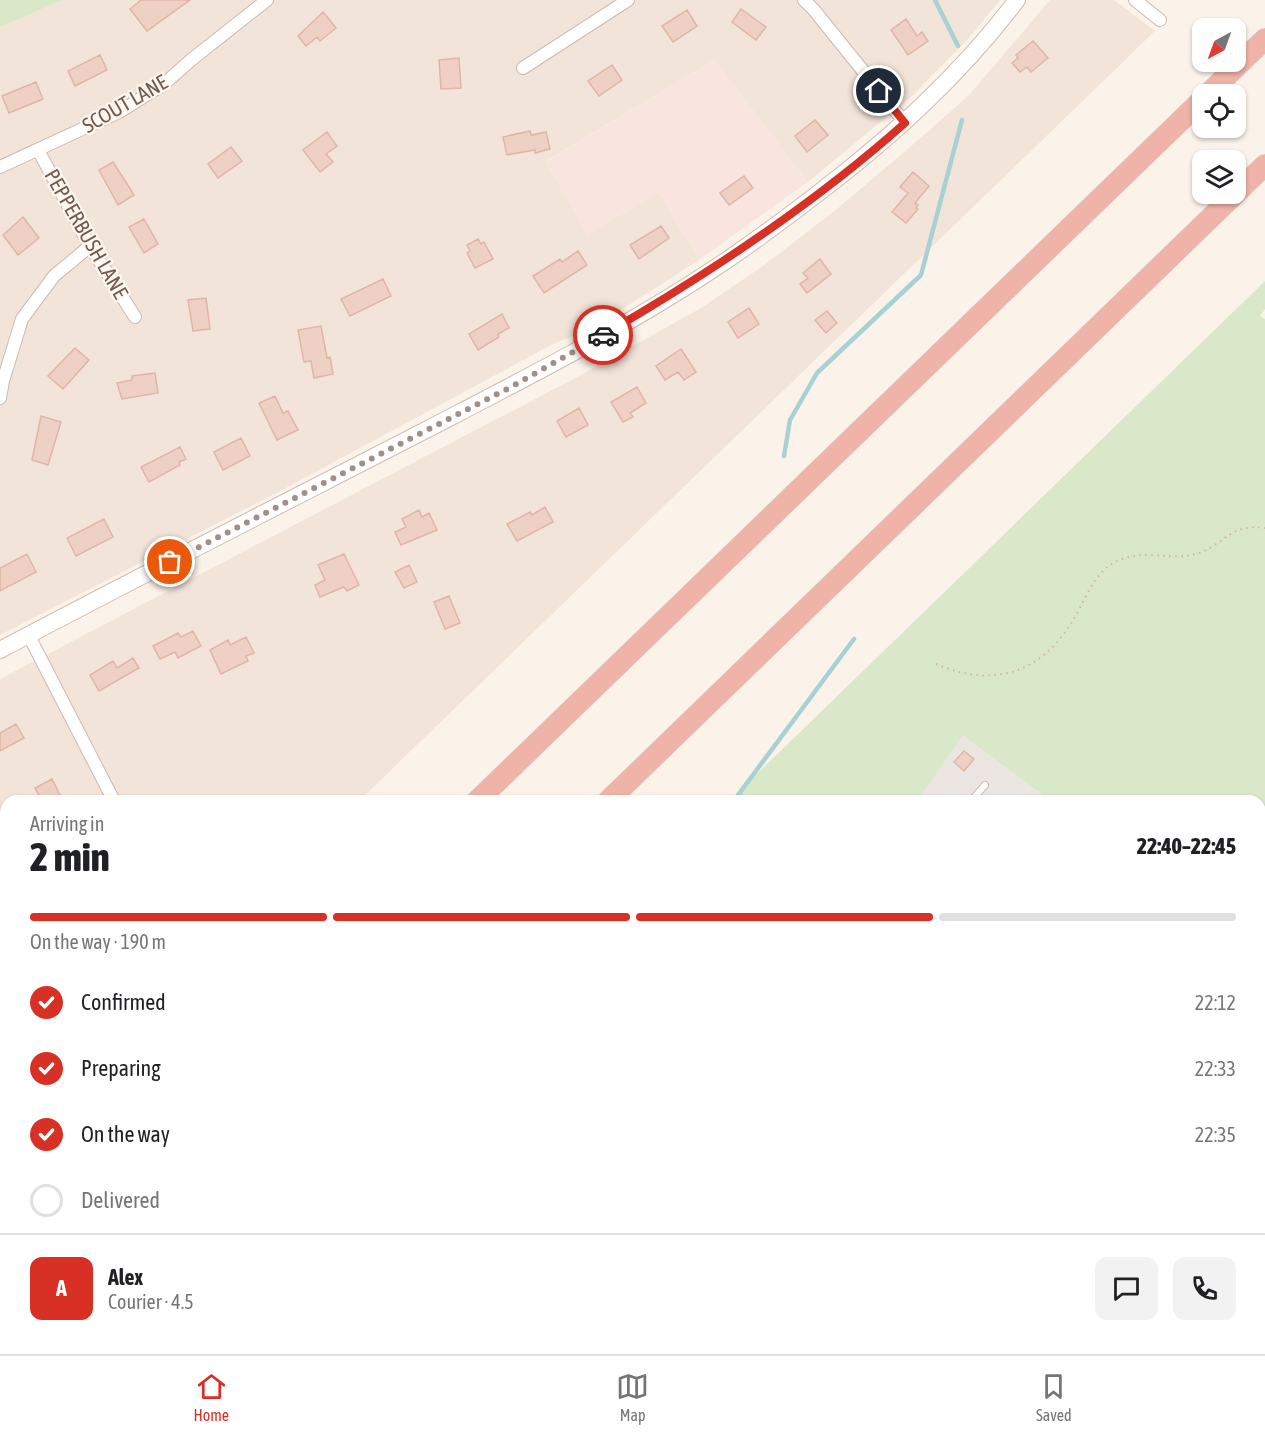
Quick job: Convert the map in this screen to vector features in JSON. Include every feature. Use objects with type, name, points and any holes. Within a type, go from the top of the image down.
[{"type":"highway","points":[[1218,84],[1265,39]]},
{"type":"highway","points":[[483,795],[1192,110]]},
{"type":"highway","points":[[614,795],[1265,165]]},
{"type":"main road","points":[[0,650],[511,387],[657,304],[725,261],[774,227],[871,153],[905,123],[997,27],[1017,0]]},
{"type":"street","name":"SCOUT LANE","points":[[0,167],[119,112],[164,84],[267,0]]},
{"type":"street","points":[[523,68],[628,0]]},
{"type":"street","points":[[804,0],[905,123]]},
{"type":"street","points":[[1135,0],[1160,20]]},
{"type":"street","name":"PEPPERBUSH LANE","points":[[38,150],[90,246],[135,317]]},
{"type":"street","points":[[0,398],[22,319],[54,276],[90,246]]},
{"type":"street","points":[[29,636],[111,795]]},
{"type":"lane","points":[[976,795],[985,785]]},
{"type":"path","points":[[936,664],[955,672],[994,677],[1017,671],[1038,659],[1053,646],[1070,626],[1099,576],[1109,566],[1123,558],[1141,554],[1193,555],[1205,551],[1238,530],[1254,527],[1265,528]]},
{"type":"shaded area","points":[[59,0],[1000,0],[968,39],[913,95],[808,182],[714,60],[546,161],[659,193],[699,260],[591,329],[553,344],[282,490],[0,635],[0,24]]},
{"type":"shaded area","points":[[1050,0],[1114,0],[1155,31],[365,795],[0,795],[0,679],[579,376],[701,308],[763,266],[837,209],[969,95]]},
{"type":"shaded area","points":[[714,60],[808,182],[699,260],[659,193],[587,235],[545,162]]},
{"type":"shaded area","points":[[871,664],[1043,795],[735,795]]},
{"type":"green space","points":[[0,0],[62,0],[0,27]]},
{"type":"green space","points":[[1265,281],[1265,309],[1260,316],[1265,319],[1265,795],[1043,795],[963,735],[921,795],[735,795]]},
{"type":"building","points":[[141,0],[190,0],[147,31],[130,9]]},
{"type":"building","points":[[741,9],[766,27],[756,40],[732,22]]},
{"type":"building","points":[[687,10],[697,26],[673,42],[662,26]]},
{"type":"building","points":[[323,12],[336,28],[320,41],[317,37],[306,46],[298,36]]},
{"type":"building","points":[[906,19],[917,36],[922,32],[928,41],[908,55],[891,30]]},
{"type":"building","points":[[1033,41],[1048,58],[1031,72],[1027,67],[1020,72],[1012,63],[1018,58],[1016,55]]},
{"type":"building","points":[[100,55],[107,70],[75,86],[68,71]]},
{"type":"building","points":[[459,58],[461,88],[441,89],[439,60]]},
{"type":"building","points":[[612,65],[622,80],[599,96],[588,81]]},
{"type":"building","points":[[36,82],[43,99],[9,113],[2,96]]},
{"type":"building","points":[[815,120],[828,135],[807,152],[795,136]]},
{"type":"building","points":[[530,131],[531,135],[546,132],[550,149],[535,153],[535,150],[507,155],[503,137]]},
{"type":"building","points":[[327,132],[337,146],[326,154],[333,162],[320,172],[303,150]]},
{"type":"building","points":[[231,147],[242,161],[218,178],[208,164]]},
{"type":"building","points":[[113,162],[134,195],[118,205],[99,170]]},
{"type":"building","points":[[913,172],[929,186],[915,203],[918,209],[906,223],[892,212],[908,193],[900,187]]},
{"type":"building","points":[[744,176],[753,188],[729,205],[720,193]]},
{"type":"building","points":[[23,217],[39,238],[18,255],[3,235]]},
{"type":"building","points":[[144,219],[158,244],[144,253],[129,227]]},
{"type":"building","points":[[661,226],[669,238],[639,259],[630,245]]},
{"type":"building","points":[[478,239],[481,244],[484,242],[493,259],[475,268],[467,253],[470,251],[467,245]]},
{"type":"building","points":[[578,251],[587,265],[544,293],[533,276],[560,259],[562,262]]},
{"type":"building","points":[[820,259],[831,274],[807,293],[800,284],[808,278],[803,273]]},
{"type":"building","points":[[383,279],[391,296],[350,316],[341,299]]},
{"type":"building","points":[[206,298],[210,329],[193,331],[188,300]]},
{"type":"building","points":[[749,308],[759,324],[738,338],[728,322]]},
{"type":"building","points":[[827,311],[837,323],[826,333],[815,320]]},
{"type":"building","points":[[502,314],[509,328],[478,350],[469,334]]},
{"type":"building","points":[[321,326],[327,358],[330,357],[333,374],[314,378],[311,361],[304,362],[298,330]]},
{"type":"building","points":[[75,348],[89,360],[63,389],[48,376]]},
{"type":"building","points":[[681,349],[696,372],[684,380],[678,372],[665,380],[656,366]]},
{"type":"building","points":[[155,373],[158,393],[122,399],[117,383],[132,380],[132,376]]},
{"type":"building","points":[[637,387],[646,403],[630,413],[633,417],[623,422],[611,402]]},
{"type":"building","points":[[275,396],[283,413],[288,411],[298,430],[277,440],[259,403]]},
{"type":"building","points":[[579,408],[588,425],[566,437],[557,421]]},
{"type":"building","points":[[41,416],[61,422],[48,465],[32,460]]},
{"type":"building","points":[[241,438],[250,456],[223,470],[214,452]]},
{"type":"building","points":[[180,447],[186,459],[179,462],[180,465],[149,482],[141,467]]},
{"type":"building","points":[[545,507],[553,522],[517,541],[507,524],[530,512],[532,515]]},
{"type":"building","points":[[419,510],[422,517],[429,513],[437,530],[401,545],[395,532],[406,527],[402,519]]},
{"type":"building","points":[[104,519],[113,537],[76,556],[67,538]]},
{"type":"building","points":[[27,554],[36,572],[0,591],[0,568]]},
{"type":"building","points":[[344,554],[359,585],[347,591],[344,587],[320,597],[315,585],[325,580],[318,565]]},
{"type":"building","points":[[409,565],[417,582],[404,588],[395,572]]},
{"type":"building","points":[[449,596],[460,623],[445,629],[434,602]]},
{"type":"building","points":[[193,631],[201,646],[178,658],[175,652],[160,659],[153,646],[178,633],[181,637]]},
{"type":"building","points":[[246,637],[254,653],[246,656],[248,661],[221,674],[210,650],[228,640],[230,645]]},
{"type":"building","points":[[133,658],[139,668],[99,691],[90,675],[113,661],[117,668]]},
{"type":"building","points":[[16,724],[24,738],[0,751],[0,733]]},
{"type":"building","points":[[964,751],[974,759],[964,771],[954,762]]},
{"type":"building","points":[[52,779],[60,795],[39,795],[35,788]]},
{"type":"waterway","points":[[935,0],[958,46]]},
{"type":"waterway","points":[[784,456],[790,420],[817,373],[921,275],[962,120]]},
{"type":"waterway","points":[[738,795],[854,639]]},
{"type":"way so far","points":[[170,562],[511,387],[603,335]]},
{"type":"route","points":[[603,335],[657,304],[774,227],[871,153],[905,123],[879,91]]}]
